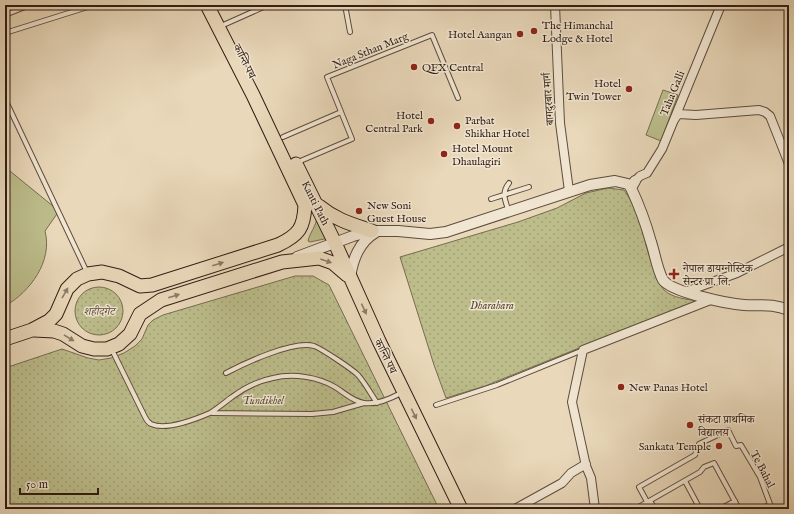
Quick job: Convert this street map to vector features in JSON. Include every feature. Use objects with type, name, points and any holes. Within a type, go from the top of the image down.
[{"type":"main road","points":[[207,5],[222,25]]},
{"type":"main road","points":[[5,339],[32,330],[50,321],[56,314],[67,289],[77,278],[88,274],[102,272],[119,276],[140,286],[152,285],[278,245],[298,233],[304,219],[305,205],[222,25],[216,5]]},
{"type":"main road","name":"कान्ति पथ","points":[[222,25],[296,163]]},
{"type":"main road","name":"Kanti Path","points":[[296,163],[335,243]]},
{"type":"main road","points":[[317,205],[341,221],[376,231]]},
{"type":"main road","name":"कान्ति पथ","points":[[335,243],[404,392],[462,509]]},
{"type":"main road","points":[[32,330],[54,331],[63,334],[82,346],[94,349],[107,348],[119,344],[130,334],[140,314],[161,300],[282,262],[319,258],[333,263],[350,278]]},
{"type":"street","name":"बागदुरबार मार्ग","points":[[555,5],[560,123],[569,191]]},
{"type":"street","name":"Taha Galli","points":[[633,185],[640,176],[647,173],[662,149],[721,5]]},
{"type":"street","points":[[672,124],[678,114],[696,115],[759,110],[765,112],[770,116],[789,164]]},
{"type":"street","points":[[282,262],[335,243],[376,231],[398,231],[430,234],[446,232],[569,191],[606,182],[622,182],[633,185],[635,197],[651,240],[658,266],[664,280],[668,285],[685,292],[713,299],[743,305],[775,305],[789,310]]},
{"type":"street","points":[[350,278],[352,265],[360,248],[376,231]]},
{"type":"street","points":[[685,292],[738,273],[789,247]]},
{"type":"street","points":[[595,509],[591,478],[586,464],[572,402],[583,350],[713,299]]},
{"type":"street","points":[[515,509],[562,483],[571,474],[586,464]]},
{"type":"lane","points":[[5,15],[30,5]]},
{"type":"lane","points":[[5,33],[94,5]]},
{"type":"lane","points":[[222,25],[268,5]]},
{"type":"lane","points":[[345,5],[350,32]]},
{"type":"lane","name":"Naga Sthan Marg","points":[[296,163],[352,139],[326,77],[432,36],[458,98]]},
{"type":"lane","points":[[5,99],[85,268]]},
{"type":"lane","points":[[283,137],[341,112]]},
{"type":"lane","points":[[509,183],[506,187],[504,195],[509,212]]},
{"type":"lane","points":[[491,199],[529,187]]},
{"type":"lane","points":[[226,373],[281,350],[299,346],[313,346],[358,375],[377,403]]},
{"type":"lane","points":[[436,405],[504,382],[583,350]]},
{"type":"lane","points":[[114,354],[145,417],[151,424],[174,426],[211,413],[236,394],[254,384],[274,378],[297,376],[321,381],[335,387],[351,400],[364,403],[377,403],[404,392]]},
{"type":"lane","points":[[211,413],[312,414],[334,412],[364,403]]},
{"type":"lane","name":"Te Bahal","points":[[651,509],[649,502],[639,487],[695,456],[699,444],[728,430],[736,446],[741,444],[760,477],[770,504],[762,509]]},
{"type":"lane","points":[[635,509],[700,472],[704,467],[714,463],[739,509]]},
{"type":"lane","points":[[685,481],[700,509]]},
{"type":"lane","points":[[720,509],[735,501]]},
{"type":"lane","points":[[649,502],[655,509]]},
{"type":"green space","points":[[663,90],[678,95],[661,141],[646,135]]},
{"type":"green space","points":[[5,167],[59,211],[45,231],[47,242],[46,253],[37,274],[23,293],[5,306]]},
{"type":"green space","name":"Dharahara","points":[[608,188],[624,190],[630,200],[639,221],[653,266],[663,289],[667,293],[675,296],[696,301],[485,386],[446,398],[400,257],[518,222],[557,208],[586,193]]},
{"type":"green space","points":[[317,217],[329,238],[310,242],[308,241]]},
{"type":"green space","name":"Tundikhel","points":[[295,276],[313,276],[329,285],[439,509],[5,509],[5,368],[62,349],[88,358],[99,360],[111,358],[124,353],[135,346],[142,339],[148,325],[153,320],[163,315]]},
{"type":"green space","name":"शहीदगेट","points":[[94,287],[104,287],[116,294],[123,306],[123,316],[116,328],[104,335],[94,335],[86,331],[79,324],[75,316],[75,306],[79,298],[86,291]]},
{"type":"place","name":"The Himanchal Lodge & Hotel","points":[[534,31]]},
{"type":"place","name":"Hotel Aangan","points":[[520,34]]},
{"type":"place","name":"QFX Central","points":[[414,67]]},
{"type":"place","name":"Hotel Twin Tower","points":[[629,89]]},
{"type":"place","name":"Hotel Central Park","points":[[431,121]]},
{"type":"place","name":"Parbat Shikhar Hotel","points":[[457,126]]},
{"type":"place","name":"Hotel Mount Dhaulagiri","points":[[444,154]]},
{"type":"place","name":"New Soni Guest House","points":[[359,211]]},
{"type":"place","name":"नेपाल डायग्नोस्टिक सेन्टर प्रा. लि.","points":[[674,274]]},
{"type":"place","name":"New Panas Hotel","points":[[621,387]]},
{"type":"place","name":"संकटा प्राथमिक विद्यालय","points":[[690,425]]},
{"type":"place","name":"Sankata Temple","points":[[719,446]]}]
